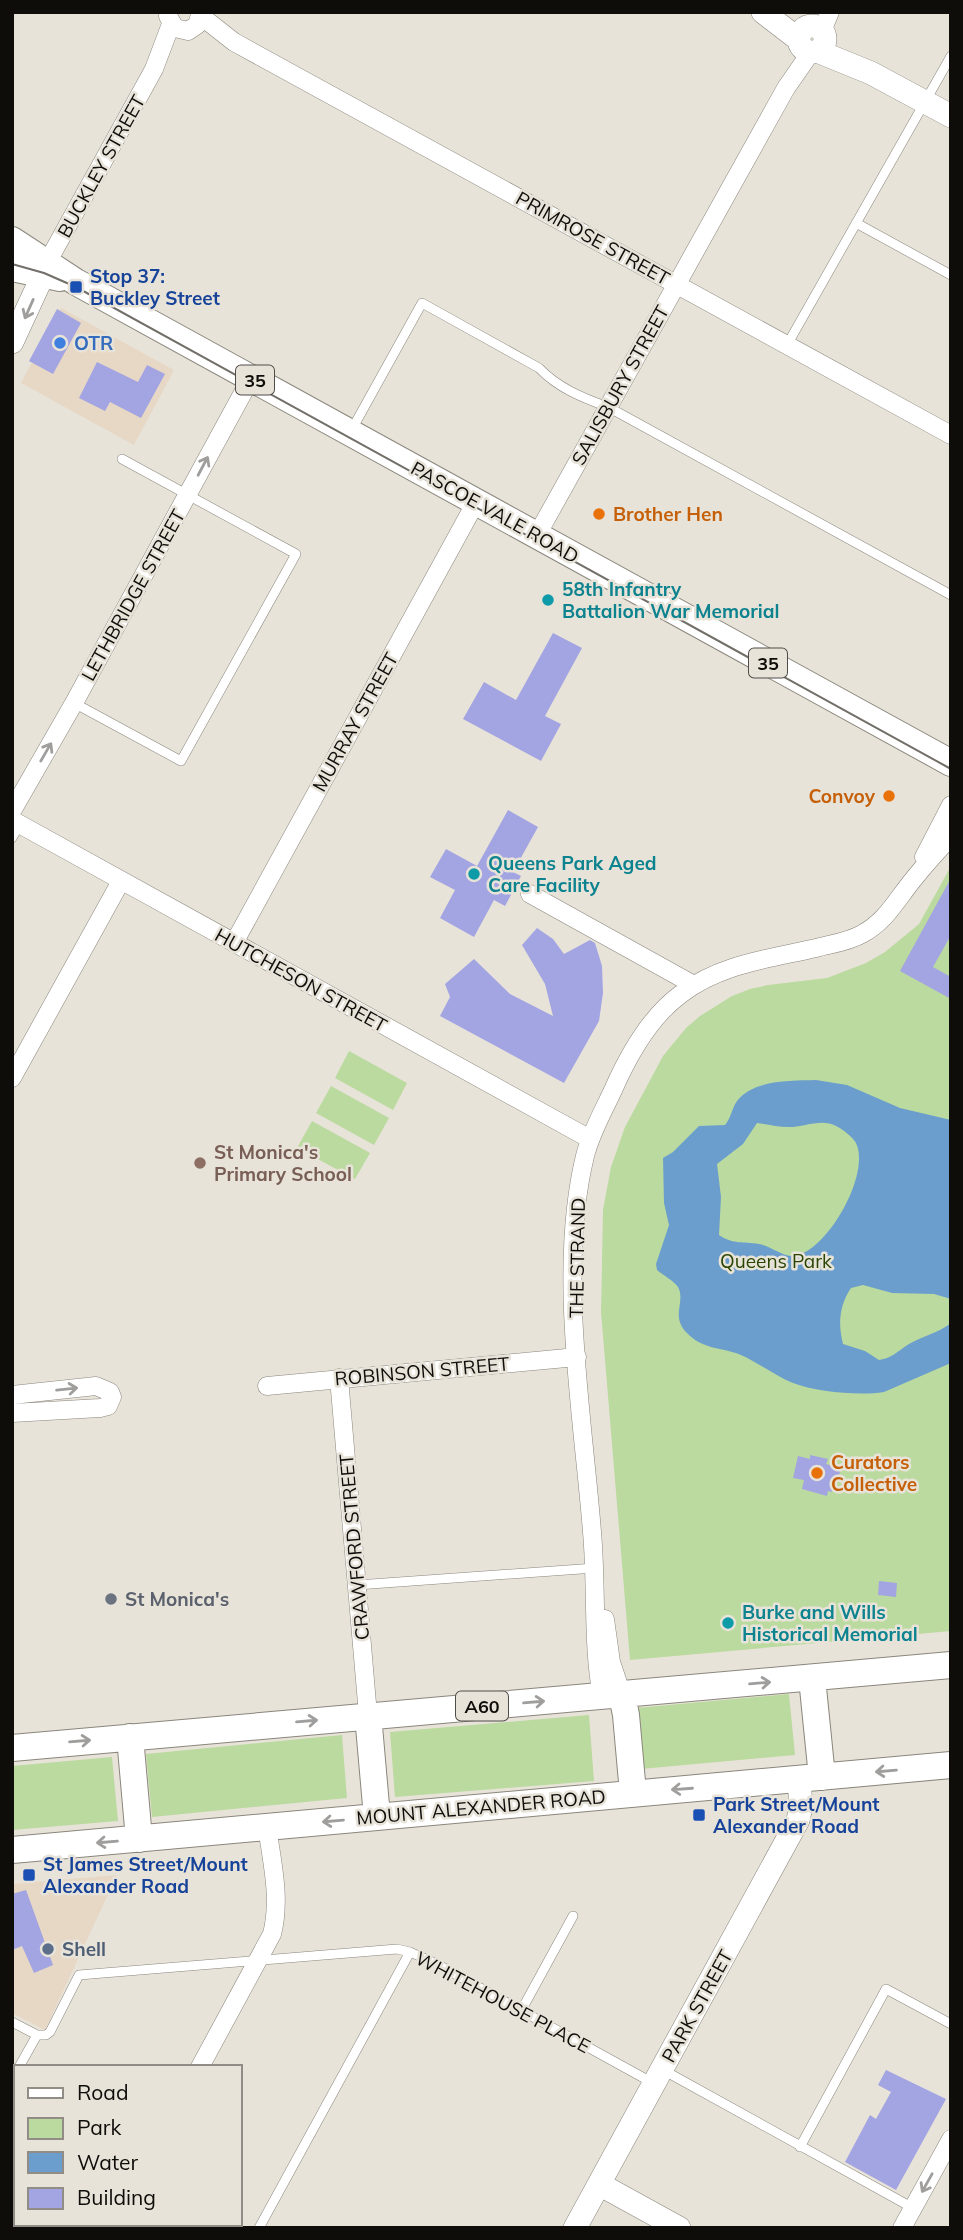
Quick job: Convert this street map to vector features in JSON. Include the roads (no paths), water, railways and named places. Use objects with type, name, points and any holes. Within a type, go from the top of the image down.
[{"type":"main road","name":"PASCOE VALE ROAD","points":[[12,240],[45,269],[76,282],[951,763]]},
{"type":"main road","points":[[14,271],[27,262],[45,269]]},
{"type":"main road","name":"A60","points":[[12,1748],[951,1665]]},
{"type":"main road","points":[[810,1778],[812,1678]]},
{"type":"main road","points":[[612,1696],[626,1715],[624,1793]]},
{"type":"main road","points":[[368,1715],[377,1817]]},
{"type":"main road","points":[[130,1737],[139,1839]]},
{"type":"main road","name":"MOUNT ALEXANDER ROAD","points":[[12,1850],[951,1765]]},
{"type":"street","points":[[764,13],[814,34],[871,72],[951,116]]},
{"type":"street","name":"PRIMROSE STREET","points":[[181,19],[234,42],[951,435]]},
{"type":"street","name":"BUCKLEY STREET","points":[[12,342],[45,269],[181,19]]},
{"type":"street","name":"SALISBURY STREET","points":[[537,535],[814,34]]},
{"type":"street","name":"LETHBRIDGE STREET","points":[[14,823],[74,703],[251,378]]},
{"type":"street","name":"MURRAY STREET","points":[[234,943],[476,502]]},
{"type":"street","name":"THE STRAND","points":[[912,882],[951,805]]},
{"type":"street","name":"HUTCHESON STREET","points":[[14,823],[590,1139]]},
{"type":"street","name":"THE STRAND","points":[[612,1696],[597,1666],[595,1567],[573,1291],[575,1223],[581,1174],[590,1139],[621,1073],[651,1024],[666,1006],[694,985],[720,971],[861,935],[893,909],[912,882],[951,837]]},
{"type":"street","points":[[12,1079],[121,881]]},
{"type":"street","points":[[530,894],[694,985]]},
{"type":"street","name":"ROBINSON STREET","points":[[267,1386],[577,1357]]},
{"type":"street","name":"CRAWFORD STREET","points":[[339,1378],[368,1715]]},
{"type":"street","points":[[12,1395],[96,1386],[110,1392],[112,1397],[107,1406],[100,1408],[12,1413]]},
{"type":"street","name":"PARK STREET","points":[[575,2228],[798,1820],[810,1778]]},
{"type":"street","points":[[201,2065],[272,1934],[277,1901],[267,1827]]},
{"type":"street","points":[[902,2228],[951,2139]]},
{"type":"street","points":[[599,2184],[679,2228]]},
{"type":"lane","points":[[787,345],[951,56]]},
{"type":"lane","points":[[856,223],[951,275]]},
{"type":"lane","points":[[350,433],[422,303],[540,368],[550,379],[580,396],[608,407],[951,595]]},
{"type":"lane","points":[[74,703],[181,761],[296,554],[122,459]]},
{"type":"lane","points":[[357,1586],[595,1567]]},
{"type":"lane","points":[[521,2011],[573,1916]]},
{"type":"lane","name":"WHITEHOUSE PLACE","points":[[37,2035],[50,2032],[79,1975],[397,1949],[435,1963],[521,2011],[800,2147],[913,2208]]},
{"type":"lane","points":[[259,2228],[410,1952]]},
{"type":"lane","points":[[800,2147],[886,1989],[951,2024]]},
{"type":"lane","points":[[12,2022],[37,2035],[20,2065]]},
{"type":"water","points":[[816,1080],[847,1085],[900,1108],[951,1120],[951,1299],[934,1294],[892,1293],[863,1285],[851,1288],[842,1308],[840,1329],[843,1344],[865,1351],[879,1360],[951,1323],[951,1363],[884,1392],[851,1393],[803,1386],[786,1380],[734,1352],[700,1342],[682,1327],[678,1287],[657,1270],[656,1264],[669,1225],[664,1203],[663,1158],[673,1152],[699,1126],[725,1125],[737,1101],[753,1089],[784,1081]],"holes":[[[757,1123],[781,1127],[831,1124],[844,1131],[856,1143],[859,1157],[857,1173],[843,1210],[820,1241],[807,1251],[794,1256],[763,1245],[734,1241],[719,1235],[721,1197],[717,1164],[743,1144]]]},
{"type":"tram line","points":[[12,264],[44,273],[76,287],[951,769]]},
{"type":"place","name":"Stop 37: Buckley Street","points":[[76,287]]},
{"type":"place","name":"OTR","points":[[60,343]]},
{"type":"place","name":"Brother Hen","points":[[599,514]]},
{"type":"place","name":"58th Infantry Battalion War Memorial","points":[[548,600]]},
{"type":"place","name":"Convoy","points":[[889,796]]},
{"type":"place","name":"Queens Park Aged Care Facility","points":[[474,874]]},
{"type":"place","name":"St Monica's Primary School","points":[[200,1163]]},
{"type":"place","name":"Curators Collective","points":[[817,1473]]},
{"type":"place","name":"St Monica's","points":[[111,1599]]},
{"type":"place","name":"Burke and Wills Historical Memorial","points":[[728,1623]]},
{"type":"place","name":"Park Street/Mount Alexander Road","points":[[699,1815]]},
{"type":"place","name":"St James Street/Mount Alexander Road","points":[[29,1875]]},
{"type":"place","name":"Shell","points":[[48,1949]]},
{"type":"park label","name":"Queens Park","points":[[776,1261]]}]
